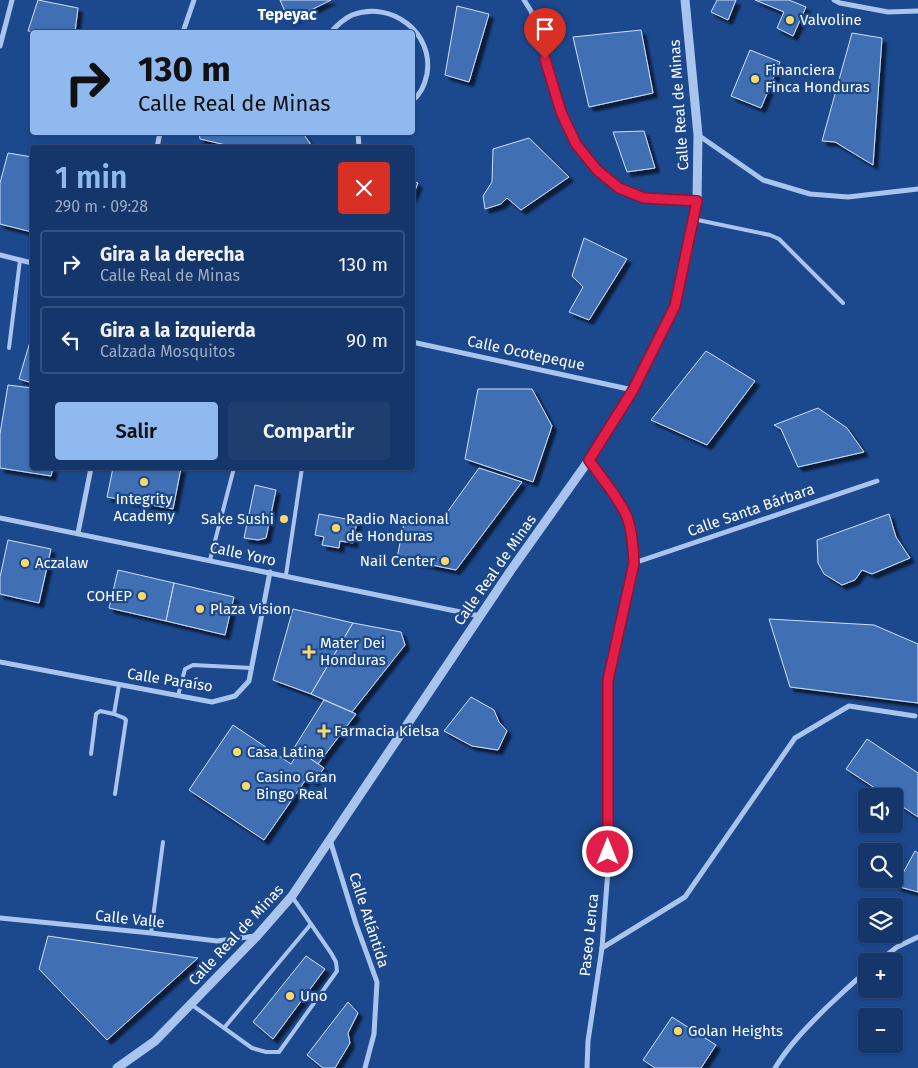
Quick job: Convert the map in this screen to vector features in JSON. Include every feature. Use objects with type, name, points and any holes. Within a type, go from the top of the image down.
[{"type":"street","points":[[0,46],[12,0]]},
{"type":"street","points":[[184,30],[194,0]]},
{"type":"street","points":[[524,0],[531,11],[561,112],[576,144],[597,170],[619,188],[644,198],[697,201]]},
{"type":"street","name":"Calle Real de Minas","points":[[117,1068],[155,1041],[257,936],[292,896],[511,570],[589,460],[633,390],[675,306],[697,201],[698,135],[685,0]]},
{"type":"street","points":[[834,0],[840,3],[888,12],[918,11]]},
{"type":"street","points":[[334,30],[339,24],[353,15],[370,10],[388,12],[404,19],[417,32],[425,47],[428,65],[425,83],[415,99]]},
{"type":"street","points":[[698,135],[763,180],[810,194],[848,197],[918,189]]},
{"type":"street","points":[[0,256],[30,262]]},
{"type":"street","name":"Calle Ocotepeque","points":[[415,343],[633,390]]},
{"type":"street","name":"Paseo Lenca","points":[[587,1068],[588,1041],[602,948],[608,870],[608,680],[634,563],[633,539],[624,510],[589,460]]},
{"type":"street","points":[[78,533],[91,470]]},
{"type":"street","name":"Calle Santa Bárbara","points":[[634,563],[877,481]]},
{"type":"street","name":"Calle Yoro","points":[[0,518],[480,616]]},
{"type":"street","name":"Calle Paraíso","points":[[0,662],[212,702],[235,696],[249,681],[270,572]]},
{"type":"street","points":[[602,948],[685,897],[795,738],[849,706],[915,716]]},
{"type":"street","name":"Calle Atlántida","points":[[330,840],[356,924],[377,982],[374,1034],[365,1068]]},
{"type":"street","name":"Calle Valle","points":[[0,918],[151,933],[217,942],[257,936]]},
{"type":"street","points":[[889,953],[918,937]]},
{"type":"street","points":[[775,1068],[798,1035],[858,978]]},
{"type":"lane","points":[[693,219],[770,235],[779,240],[843,303]]},
{"type":"lane","points":[[9,348],[20,260]]},
{"type":"lane","points":[[210,560],[233,470]]},
{"type":"lane","points":[[286,575],[302,470]]},
{"type":"lane","points":[[178,696],[185,669],[193,664],[252,668]]},
{"type":"lane","points":[[114,714],[119,685]]},
{"type":"lane","points":[[91,754],[96,714],[100,712],[124,718],[126,720],[115,794]]},
{"type":"lane","points":[[151,933],[163,842]]},
{"type":"lane","points":[[191,1004],[252,1048],[266,1052],[279,1052],[337,971],[336,962],[331,953],[292,896]]},
{"type":"lane","points":[[224,1028],[311,924]]},
{"type":"building","points":[[38,0],[78,8],[75,30],[28,31]]},
{"type":"building","points":[[280,0],[331,0],[289,21]]},
{"type":"building","points":[[717,0],[736,0],[728,20],[711,12]]},
{"type":"building","name":"Valvoline","points":[[755,0],[789,0],[806,7],[793,36],[777,28],[784,12]]},
{"type":"building","points":[[457,6],[489,14],[469,82],[445,75]]},
{"type":"building","points":[[641,30],[653,93],[589,107],[573,37]]},
{"type":"building","points":[[852,33],[882,38],[873,165],[835,142],[822,141]]},
{"type":"building","name":"Financiera Finca Honduras","points":[[750,50],[780,62],[761,108],[731,96]]},
{"type":"building","points":[[644,131],[655,168],[627,172],[613,132]]},
{"type":"building","points":[[199,135],[304,135],[310,145],[226,145],[200,139]]},
{"type":"building","points":[[529,138],[569,177],[521,210],[507,198],[501,204],[485,209],[483,196],[492,182],[493,149]]},
{"type":"building","points":[[8,153],[30,157],[30,232],[0,224],[0,183]]},
{"type":"building","points":[[584,238],[627,259],[589,320],[569,312],[583,287],[572,276]]},
{"type":"building","points":[[30,342],[30,382],[19,379]]},
{"type":"building","points":[[706,351],[755,381],[707,445],[651,420]]},
{"type":"building","points":[[8,385],[30,388],[30,470],[52,470],[51,476],[0,468],[0,434]]},
{"type":"building","points":[[478,389],[532,389],[552,426],[533,482],[465,459]]},
{"type":"building","points":[[818,408],[847,428],[864,452],[798,467],[781,429],[774,425]]},
{"type":"building","points":[[479,468],[522,482],[456,570],[397,558],[405,518],[438,525]]},
{"type":"building","name":"Integrity Academy","points":[[113,470],[181,470],[173,509],[107,497]]},
{"type":"building","points":[[255,485],[276,490],[266,538],[258,540],[244,538]]},
{"type":"building","name":"Radio Nacional de Honduras","points":[[319,514],[357,521],[353,543],[340,541],[339,548],[322,545],[324,537],[315,535]]},
{"type":"building","points":[[889,514],[896,537],[910,558],[872,574],[862,570],[855,580],[842,585],[824,574],[818,563],[817,540]]},
{"type":"building","name":"Aczalaw","points":[[8,540],[51,549],[39,603],[0,594],[0,577]]},
{"type":"building","name":"COHEP","points":[[118,570],[174,583],[166,621],[109,608]]},
{"type":"building","name":"Plaza Vision","points":[[174,583],[234,597],[225,635],[166,621]]},
{"type":"building","name":"Mater Dei Honduras","points":[[293,609],[353,623],[311,694],[273,680]]},
{"type":"building","points":[[769,619],[874,625],[918,644],[918,703],[790,687]]},
{"type":"building","points":[[353,623],[401,632],[405,645],[352,712],[311,694]]},
{"type":"building","points":[[471,697],[494,710],[499,722],[507,731],[498,750],[472,746],[444,731]]},
{"type":"building","name":"Farmacia Kielsa","points":[[324,700],[356,714],[318,764],[294,748]]},
{"type":"building","name":"Casino Gran Bingo Real","points":[[233,725],[291,764],[299,751],[324,768],[314,782],[307,778],[264,840],[189,790]]},
{"type":"building","points":[[867,739],[918,773],[918,817],[903,807],[903,788],[875,788],[846,769]]},
{"type":"building","points":[[915,851],[918,853],[918,892],[903,888],[903,873]]},
{"type":"building","points":[[48,936],[198,958],[107,1040],[39,969]]},
{"type":"building","name":"Uno","points":[[306,956],[325,969],[273,1039],[253,1022]]},
{"type":"building","points":[[348,1002],[358,1013],[348,1033],[350,1043],[335,1068],[323,1068],[307,1055]]},
{"type":"building","name":"Golan Heights","points":[[672,1017],[716,1045],[701,1068],[655,1068],[643,1060]]},
{"type":"place","name":"Valvoline","points":[[790,20]]},
{"type":"place","name":"Financiera Finca Honduras","points":[[755,79]]},
{"type":"place","name":"Integrity Academy","points":[[144,482]]},
{"type":"place","name":"Sake Sushi","points":[[284,519]]},
{"type":"place","name":"Radio Nacional de Honduras","points":[[336,528]]},
{"type":"place","name":"Nail Center","points":[[445,561]]},
{"type":"place","name":"Aczalaw","points":[[25,563]]},
{"type":"place","name":"COHEP","points":[[142,596]]},
{"type":"place","name":"Plaza Vision","points":[[200,609]]},
{"type":"place","name":"Mater Dei Honduras","points":[[309,652]]},
{"type":"place","name":"Farmacia Kielsa","points":[[324,731]]},
{"type":"place","name":"Casa Latina","points":[[237,752]]},
{"type":"place","name":"Casino Gran Bingo Real","points":[[246,786]]},
{"type":"place","name":"Uno","points":[[290,996]]},
{"type":"place","name":"Golan Heights","points":[[678,1031]]},
{"type":"district","name":"Tepeyac","points":[[287,14]]},
{"type":"route","points":[[545,59],[561,112],[576,144],[597,170],[619,188],[644,198],[697,201],[675,306],[633,390],[589,460],[624,510],[633,539],[634,563],[608,680],[608,852]]}]
